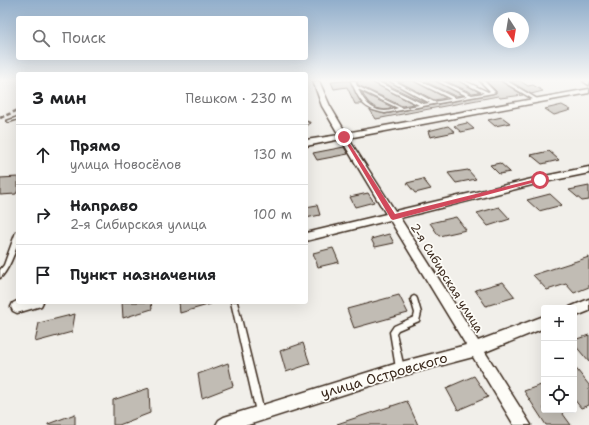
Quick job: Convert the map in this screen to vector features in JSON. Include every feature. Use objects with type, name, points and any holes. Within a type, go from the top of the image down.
[{"type":"street","name":"2-я Сибирская улица","points":[[324,101],[344,137],[393,217],[523,425]]},
{"type":"street","points":[[308,143],[533,101]]},
{"type":"street","points":[[308,238],[540,180],[588,172]]},
{"type":"street","points":[[17,307],[29,304]]},
{"type":"street","points":[[577,310],[589,305]]},
{"type":"street","name":"улица Островского","points":[[224,425],[401,369],[476,349],[541,323]]},
{"type":"lane","points":[[362,101],[369,107],[385,112],[445,101]]},
{"type":"lane","points":[[385,101],[402,109]]},
{"type":"lane","points":[[414,101],[423,105]]},
{"type":"lane","points":[[430,101],[434,103]]},
{"type":"lane","points":[[9,121],[16,119]]},
{"type":"lane","points":[[0,275],[6,266],[16,239]]},
{"type":"lane","points":[[401,369],[393,332],[396,328],[417,319],[418,313],[414,299]]},
{"type":"lane","points":[[234,304],[260,413]]},
{"type":"building","points":[[354,101],[360,101],[362,104],[355,104]]},
{"type":"building","points":[[367,101],[379,101],[394,108],[385,110],[376,108]]},
{"type":"building","points":[[391,101],[408,101],[414,104],[402,106]]},
{"type":"building","points":[[455,101],[472,101],[376,119],[370,110],[385,114]]},
{"type":"building","points":[[562,105],[571,110],[554,115],[545,109]]},
{"type":"building","points":[[502,117],[510,123],[495,126],[488,120]]},
{"type":"building","points":[[467,123],[474,129],[461,132],[454,126]]},
{"type":"building","points":[[448,126],[455,132],[430,137],[428,131]]},
{"type":"building","points":[[344,147],[348,154],[317,160],[313,153]]},
{"type":"building","points":[[549,151],[559,160],[542,164],[531,155]]},
{"type":"building","points":[[500,163],[510,172],[499,174],[490,165]]},
{"type":"building","points":[[468,170],[476,179],[456,183],[448,173]]},
{"type":"building","points":[[16,177],[16,194],[0,195],[0,178]]},
{"type":"building","points":[[423,179],[431,189],[415,193],[407,183]]},
{"type":"building","points":[[589,186],[589,200],[582,201],[569,190]]},
{"type":"building","points":[[368,193],[374,202],[355,207],[350,197]]},
{"type":"building","points":[[550,194],[562,205],[539,211],[527,200]]},
{"type":"building","points":[[317,205],[320,215],[308,218],[308,207]]},
{"type":"building","points":[[499,207],[510,219],[488,226],[477,213]]},
{"type":"building","points":[[456,217],[466,230],[439,236],[430,223]]},
{"type":"building","points":[[389,234],[394,243],[375,247],[371,239]]},
{"type":"building","points":[[333,248],[339,262],[318,267],[313,253]]},
{"type":"building","points":[[589,257],[589,287],[574,293],[566,284],[547,290],[533,275]]},
{"type":"building","points":[[503,282],[515,297],[486,306],[475,290]]},
{"type":"building","points":[[399,295],[408,313],[354,328],[347,309]]},
{"type":"building","points":[[122,304],[151,304],[152,309],[123,318]]},
{"type":"building","points":[[179,304],[211,304],[180,313]]},
{"type":"building","points":[[75,314],[72,332],[35,342],[39,323]]},
{"type":"building","points":[[589,335],[589,362],[577,348],[577,339]]},
{"type":"building","points":[[303,343],[310,364],[286,372],[280,351]]},
{"type":"building","points":[[228,363],[233,386],[202,398],[198,374]]},
{"type":"building","points":[[577,370],[589,385],[589,405],[581,408],[577,403]]},
{"type":"building","points":[[474,376],[488,397],[458,410],[446,388]]},
{"type":"building","points":[[541,385],[541,413],[562,413],[571,425],[546,425],[524,391]]},
{"type":"building","points":[[149,388],[150,413],[119,425],[113,425],[113,400]]},
{"type":"building","points":[[407,401],[418,425],[337,424]]},
{"type":"building","points":[[75,414],[75,425],[48,425],[48,424]]},
{"type":"railway","points":[[0,118],[16,111]]},
{"type":"route","points":[[344,137],[393,217],[540,180]]}]
